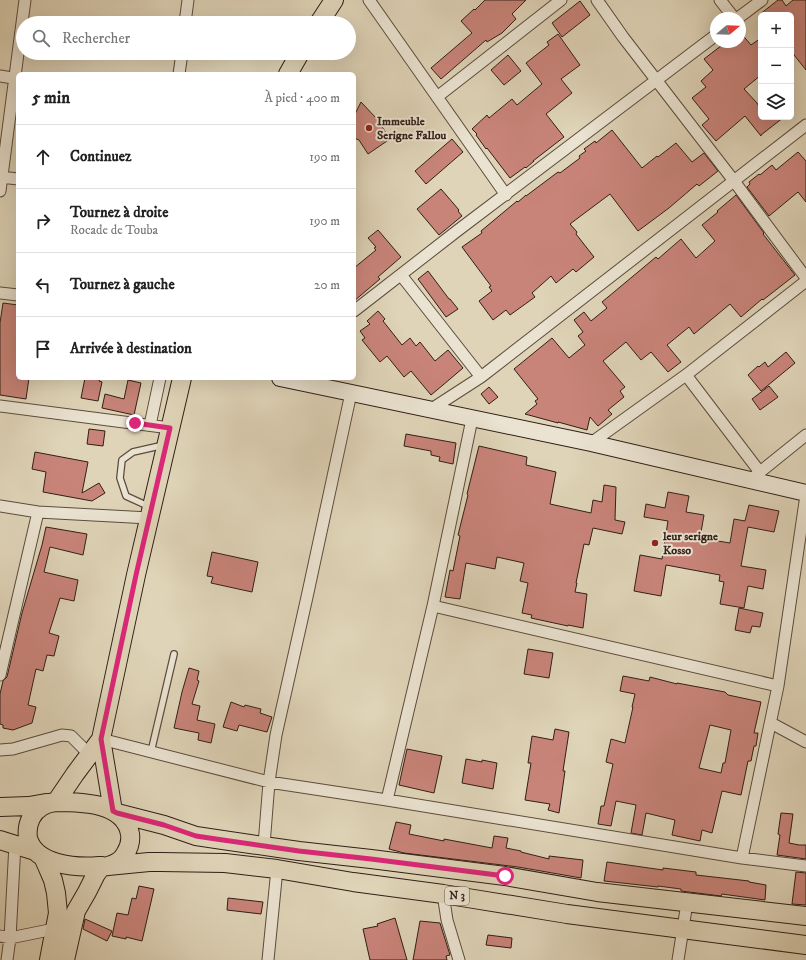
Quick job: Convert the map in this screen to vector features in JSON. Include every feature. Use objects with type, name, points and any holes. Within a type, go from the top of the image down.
[{"type":"main road","points":[[323,16],[332,1]]},
{"type":"main road","points":[[289,72],[296,60]]},
{"type":"main road","points":[[49,960],[58,913],[56,893],[50,872],[39,854],[30,844],[27,829],[33,814],[42,806],[54,802],[101,739],[182,380]]},
{"type":"main road","points":[[101,739],[115,812]]},
{"type":"main road","points":[[0,807],[29,806],[54,802],[78,802],[96,805],[115,812],[123,818],[129,830],[130,837],[130,843],[121,859],[115,863],[105,866],[88,867],[59,863],[8,842]]},
{"type":"main road","name":"N 3","points":[[115,812],[164,825],[196,836],[299,851],[505,876],[597,892],[806,916]]},
{"type":"main road","name":"N 3","points":[[105,866],[160,862],[225,863],[277,868],[353,882],[443,894],[567,914],[806,944]]},
{"type":"main road","points":[[65,960],[76,911],[96,874],[105,866]]},
{"type":"street","points":[[23,16],[25,0]]},
{"type":"street","points":[[186,16],[188,0]]},
{"type":"street","points":[[369,0],[506,195]]},
{"type":"street","points":[[437,97],[561,0]]},
{"type":"street","points":[[591,443],[686,375],[806,280],[734,181],[656,80],[597,0]]},
{"type":"street","points":[[720,0],[729,12]]},
{"type":"street","points":[[746,12],[762,0]]},
{"type":"street","points":[[356,309],[710,40]]},
{"type":"street","points":[[17,72],[18,60]]},
{"type":"street","points":[[179,72],[181,60]]},
{"type":"street","points":[[0,76],[16,78],[0,191]]},
{"type":"street","points":[[430,410],[481,376],[806,125]]},
{"type":"street","points":[[1,177],[16,179]]},
{"type":"street","points":[[401,275],[481,376]]},
{"type":"street","points":[[0,293],[16,295]]},
{"type":"street","points":[[686,375],[755,476]]},
{"type":"street","points":[[150,425],[160,380]]},
{"type":"street","points":[[289,380],[472,419],[755,476],[806,494],[778,686],[742,858]]},
{"type":"street","points":[[264,846],[268,782],[276,735],[351,393]]},
{"type":"street","points":[[0,406],[150,425],[168,436]]},
{"type":"street","points":[[387,800],[433,606],[472,419]]},
{"type":"street","points":[[755,476],[806,435]]},
{"type":"street","points":[[0,506],[38,512],[151,513]]},
{"type":"street","points":[[0,675],[38,512]]},
{"type":"street","points":[[433,606],[778,686]]},
{"type":"street","points":[[771,723],[806,742]]},
{"type":"street","points":[[0,750],[13,749],[62,735],[71,736],[90,755]]},
{"type":"street","points":[[101,739],[268,782],[742,858],[806,866]]},
{"type":"street","points":[[7,960],[5,937],[8,842]]},
{"type":"street","points":[[268,960],[277,868]]},
{"type":"street","points":[[443,894],[458,960]]},
{"type":"street","points":[[678,960],[687,903]]},
{"type":"street","points":[[5,937],[54,929]]},
{"type":"lane","points":[[151,513],[126,496],[120,478],[122,460],[134,452],[168,436]]},
{"type":"lane","points":[[151,752],[174,654]]},
{"type":"building","points":[[485,0],[526,0],[512,14],[516,19],[502,33],[487,42],[486,40],[441,79],[431,68],[472,33],[461,21]]},
{"type":"building","points":[[778,0],[782,0],[786,6],[793,0],[806,0],[806,70],[794,55],[794,12],[763,12]]},
{"type":"building","points":[[580,1],[590,15],[562,37],[552,23]]},
{"type":"building","points":[[558,34],[580,65],[561,79],[572,93],[546,114],[564,137],[526,168],[525,167],[510,178],[472,129],[487,115],[489,118],[512,99],[517,105],[542,84],[526,63],[549,45],[547,42]]},
{"type":"building","points":[[746,39],[751,45],[758,40],[758,77],[744,89],[758,105],[758,120],[780,120],[761,136],[745,116],[716,141],[702,125],[709,119],[692,98],[706,87],[701,81],[713,70],[704,59],[718,48],[746,48]]},
{"type":"building","points":[[508,55],[521,71],[504,85],[491,70]]},
{"type":"building","name":"Immeuble Serigne Fallou","points":[[361,102],[377,119],[390,139],[368,154],[359,140],[356,139],[356,112]]},
{"type":"building","points":[[612,130],[642,168],[676,143],[692,162],[704,153],[718,171],[699,186],[697,184],[669,208],[638,231],[610,194],[570,224],[594,257],[576,272],[573,269],[556,283],[551,276],[532,293],[535,297],[510,315],[506,310],[493,320],[479,301],[492,291],[489,287],[491,286],[462,247],[482,233],[481,231],[517,201],[518,202],[558,172],[560,173],[580,158],[579,156],[586,151],[584,149],[595,141],[596,143]]},
{"type":"building","points":[[452,139],[463,152],[426,184],[415,171]]},
{"type":"building","points":[[798,152],[806,161],[806,202],[798,192],[769,216],[747,187],[750,184],[749,182],[772,165],[776,170]]},
{"type":"building","points":[[441,189],[459,210],[458,211],[462,216],[439,235],[417,209]]},
{"type":"building","points":[[736,195],[764,233],[763,234],[795,275],[763,300],[762,299],[741,317],[730,304],[694,334],[689,327],[667,345],[681,362],[668,372],[651,352],[641,360],[626,342],[603,361],[625,387],[620,391],[624,397],[608,410],[612,414],[598,426],[590,417],[587,430],[525,414],[537,404],[535,401],[538,399],[514,369],[552,338],[569,358],[585,345],[578,336],[583,332],[574,320],[584,312],[591,321],[607,308],[602,302],[656,257],[658,259],[681,239],[696,258],[715,241],[702,225]]},
{"type":"building","points":[[378,230],[401,257],[378,277],[380,279],[356,299],[356,266],[376,250],[374,248],[376,247],[368,238]]},
{"type":"building","points":[[428,271],[458,309],[446,317],[418,279]]},
{"type":"building","points":[[3,303],[16,305],[16,380],[29,380],[26,399],[0,395],[0,323]]},
{"type":"building","points":[[378,311],[385,319],[383,321],[402,345],[410,338],[416,346],[420,342],[435,361],[448,350],[463,368],[431,395],[411,371],[404,377],[387,356],[380,362],[362,340],[365,338],[360,331],[370,324],[367,321]]},
{"type":"building","points":[[786,352],[795,363],[761,391],[748,375],[765,362],[768,367]]},
{"type":"building","points":[[85,380],[99,380],[102,382],[98,401],[81,398]]},
{"type":"building","points":[[128,380],[141,383],[134,415],[102,408],[105,394],[124,399]]},
{"type":"building","points":[[769,386],[778,397],[760,410],[752,399]]},
{"type":"building","points":[[489,387],[498,397],[489,404],[481,394]]},
{"type":"building","points":[[89,429],[105,431],[103,446],[87,444]]},
{"type":"building","points":[[406,434],[456,443],[453,464],[439,461],[440,457],[431,455],[431,451],[404,446]]},
{"type":"building","points":[[479,446],[527,457],[526,465],[556,472],[550,504],[591,513],[593,500],[602,502],[604,485],[616,487],[615,520],[625,522],[622,534],[593,528],[589,545],[584,544],[575,592],[587,594],[583,628],[531,618],[532,615],[522,613],[528,583],[520,581],[524,563],[497,557],[495,569],[466,563],[460,599],[445,597],[450,570],[453,571],[460,536],[458,535]]},
{"type":"building","points":[[35,452],[88,462],[82,493],[99,483],[105,493],[92,501],[43,492],[46,472],[32,469]]},
{"type":"building","points":[[668,492],[689,496],[686,512],[704,515],[700,538],[730,543],[734,519],[745,521],[749,505],[779,511],[774,532],[748,527],[741,566],[766,570],[763,589],[748,586],[744,608],[720,604],[724,582],[719,581],[720,575],[666,565],[661,596],[634,591],[640,555],[662,559],[668,521],[644,517],[646,504],[665,508]]},
{"type":"building","points":[[46,527],[87,534],[83,555],[50,547],[44,572],[78,580],[74,601],[60,598],[49,633],[59,636],[54,656],[47,655],[43,671],[36,669],[28,705],[36,707],[32,723],[13,730],[3,728],[3,725],[0,724],[0,694],[3,681],[7,677],[22,613]]},
{"type":"building","points":[[212,552],[258,562],[252,592],[211,583],[213,577],[207,576]]},
{"type":"building","points":[[739,608],[763,613],[760,627],[752,626],[750,633],[735,630]]},
{"type":"building","points":[[528,649],[553,653],[549,678],[524,674]]},
{"type":"building","points":[[189,668],[199,671],[197,680],[199,681],[192,704],[200,706],[197,720],[215,724],[211,743],[198,740],[199,733],[174,728]]},
{"type":"building","points":[[623,676],[649,681],[650,677],[677,684],[725,692],[728,695],[761,702],[754,733],[758,733],[756,746],[754,746],[751,761],[748,761],[741,795],[722,791],[712,833],[702,830],[700,841],[672,835],[675,820],[646,813],[642,835],[631,833],[636,805],[616,801],[611,826],[598,824],[601,806],[604,806],[613,764],[606,762],[611,739],[625,743],[633,707],[635,694],[620,691]],"holes":[[[710,725],[731,730],[725,763],[723,763],[721,773],[699,768]]]},
{"type":"building","points":[[231,702],[244,707],[245,705],[261,709],[260,713],[272,717],[267,732],[239,725],[237,731],[223,727]]},
{"type":"building","points":[[555,729],[569,732],[559,813],[548,810],[550,804],[525,800],[531,763],[528,763],[532,736],[553,740]]},
{"type":"building","points":[[407,749],[442,756],[434,793],[399,785]]},
{"type":"building","points":[[466,759],[497,763],[493,789],[462,783]]},
{"type":"building","points":[[781,813],[793,814],[789,843],[806,845],[806,859],[777,855]]},
{"type":"building","points":[[396,822],[411,825],[409,834],[492,848],[494,836],[508,838],[506,848],[549,859],[549,856],[583,860],[581,878],[518,867],[404,853],[389,849]]},
{"type":"building","points":[[607,862],[663,870],[663,868],[696,872],[696,875],[749,881],[766,885],[765,900],[722,894],[721,896],[681,891],[681,889],[658,886],[604,881]]},
{"type":"building","points":[[796,872],[806,873],[806,905],[792,904]]},
{"type":"building","points":[[139,886],[154,889],[142,941],[126,937],[126,939],[112,936],[117,913],[128,915],[132,898],[136,899]]},
{"type":"building","points":[[228,898],[263,902],[261,914],[227,910]]},
{"type":"building","points":[[395,918],[407,960],[370,960],[363,929],[378,926],[377,924]]},
{"type":"building","points":[[85,919],[112,931],[107,941],[83,929]]},
{"type":"building","points":[[420,921],[440,923],[450,955],[446,956],[447,960],[413,960]]},
{"type":"building","points":[[488,935],[512,938],[511,948],[486,945]]},
{"type":"place","name":"Immeuble Serigne Fallou","points":[[369,128]]},
{"type":"place","name":"leur serigne Kosso","points":[[655,543]]},
{"type":"route","points":[[135,423],[170,428],[136,575],[101,739],[113,811],[164,825],[196,836],[299,851],[505,876]]}]
